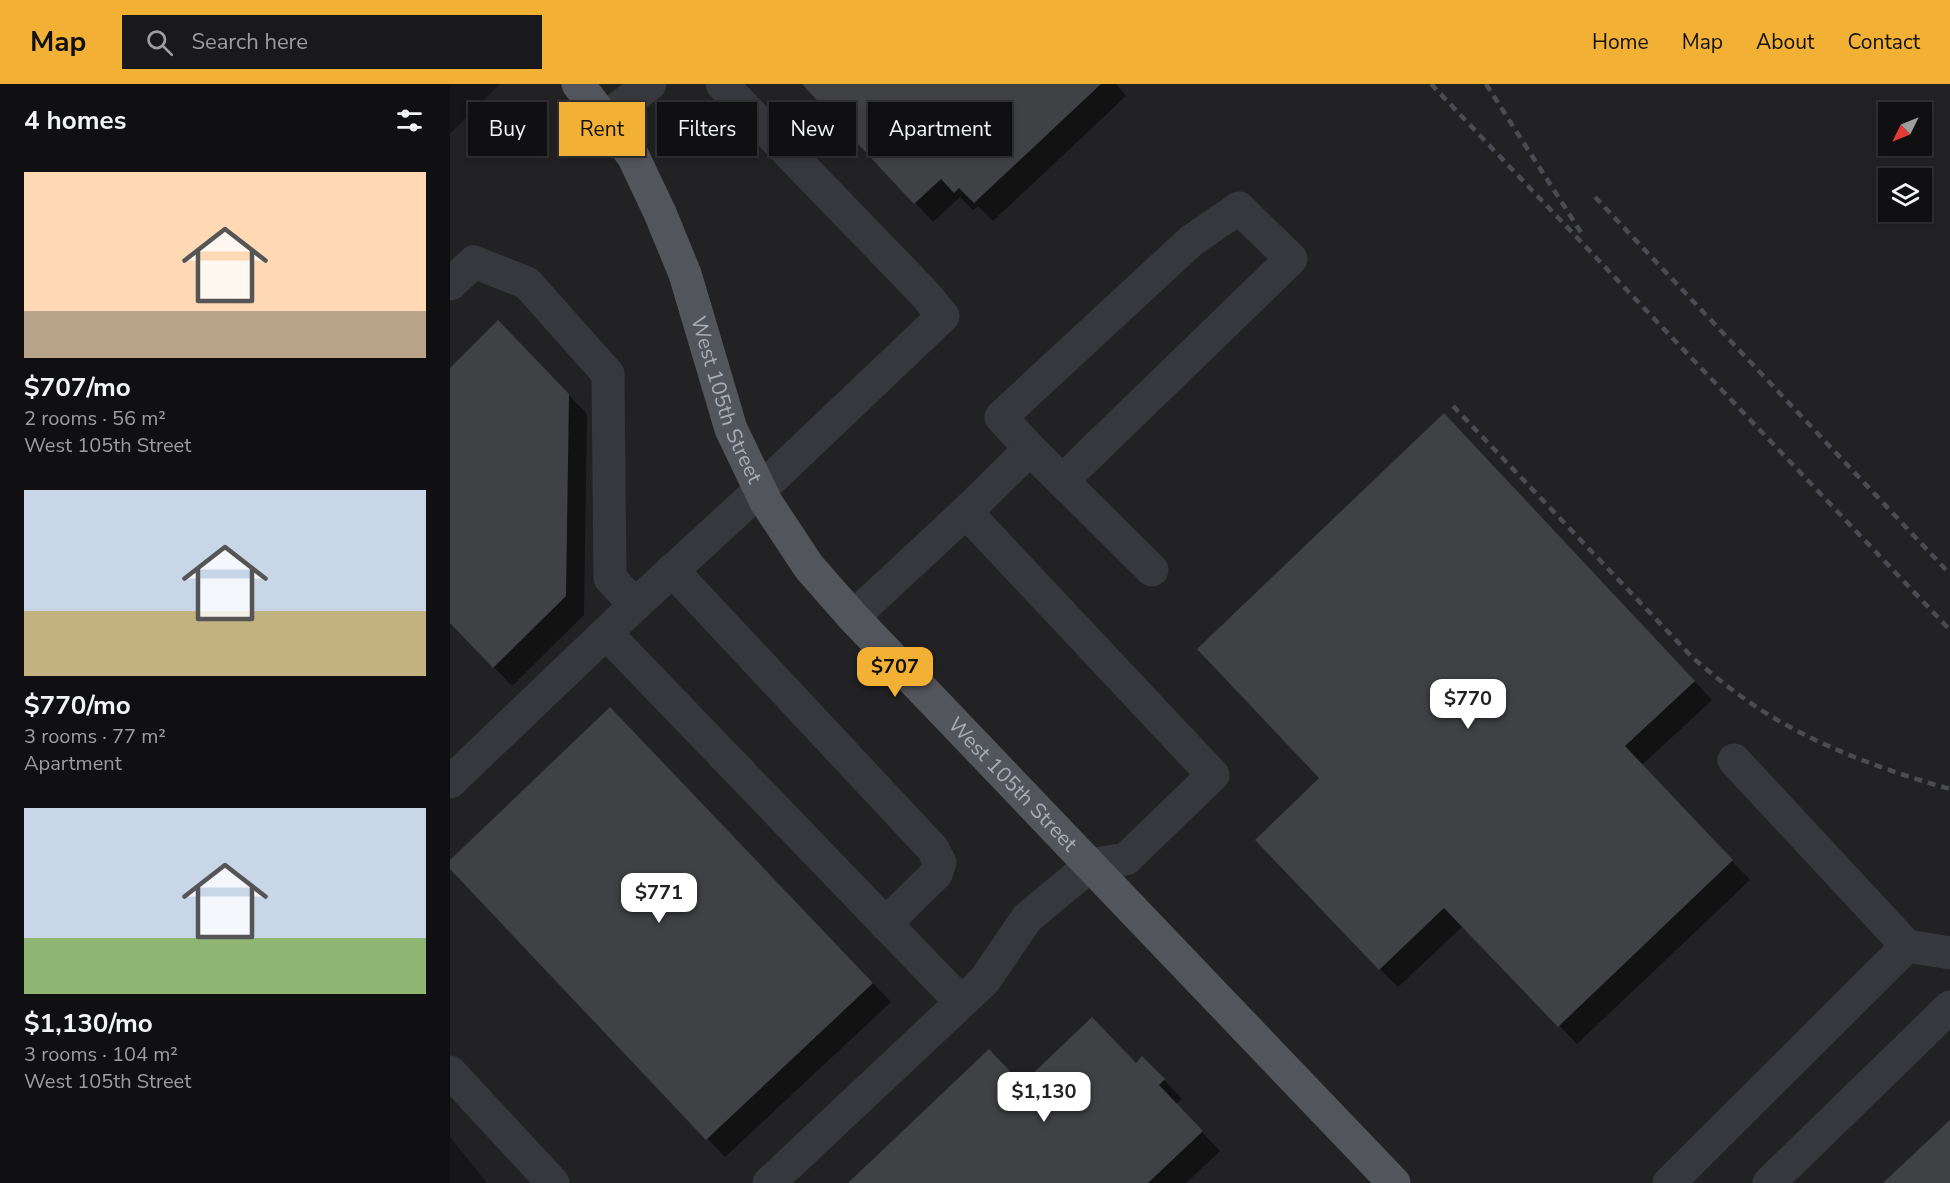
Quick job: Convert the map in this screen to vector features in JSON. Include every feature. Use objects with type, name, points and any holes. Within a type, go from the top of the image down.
[{"type":"main road","name":"West 105th Street","points":[[578,84],[592,102]]},
{"type":"main road","name":"West 105th Street","points":[[633,156],[685,274],[731,429],[766,502],[809,567],[853,617],[1091,865],[1383,1179]]},
{"type":"lane","points":[[626,102],[650,84]]},
{"type":"lane","points":[[450,783],[635,604],[760,490],[944,316],[722,84]]},
{"type":"lane","points":[[1062,481],[1291,259],[1239,208],[1191,241],[1001,417],[1030,449],[1062,481],[1152,570]]},
{"type":"lane","points":[[450,284],[474,262],[528,283],[608,374],[610,578],[635,604]]},
{"type":"lane","points":[[853,617],[1030,449]]},
{"type":"lane","points":[[769,1183],[984,981],[1027,918],[1091,865],[1126,859],[1213,775],[966,512]]},
{"type":"lane","points":[[672,570],[933,849],[940,862],[936,874],[885,924]]},
{"type":"lane","points":[[606,633],[961,1002]]},
{"type":"lane","points":[[1734,760],[1907,946],[1950,953]]},
{"type":"lane","points":[[1669,1183],[1907,946]]},
{"type":"lane","points":[[1769,1183],[1950,1007]]},
{"type":"lane","points":[[450,1072],[553,1183]]},
{"type":"shaded area","points":[[500,84],[1950,84],[1950,1183],[487,1183],[450,1137],[450,134],[468,116],[468,156],[547,156],[547,102],[482,102]]},
{"type":"building","points":[[802,84],[1101,84],[974,203],[959,188],[954,193],[941,179],[914,204],[869,156],[1012,156],[1012,102],[868,102],[868,155],[856,142],[856,102],[819,102]]},
{"type":"building","points":[[498,320],[569,394],[566,596],[493,668],[450,623],[450,368]]},
{"type":"building","points":[[1444,413],[1695,681],[1625,746],[1733,860],[1558,1027],[1444,908],[1379,970],[1255,840],[1319,778],[1197,649]]},
{"type":"building","points":[[610,707],[873,983],[706,1140],[450,869],[450,860]]},
{"type":"building","points":[[1092,1017],[1136,1063],[1142,1056],[1165,1079],[1159,1085],[1203,1131],[1148,1183],[848,1183],[989,1049],[1022,1084]]},
{"type":"building","points":[[1950,1120],[1950,1183],[1883,1183]]},
{"type":"railway","points":[[1431,84],[1950,630]]},
{"type":"railway","points":[[1486,84],[1582,234]]},
{"type":"railway","points":[[1595,197],[1950,574]]},
{"type":"railway","points":[[1453,406],[1693,658],[1732,690],[1795,730],[1838,750],[1882,768],[1950,789]]}]
